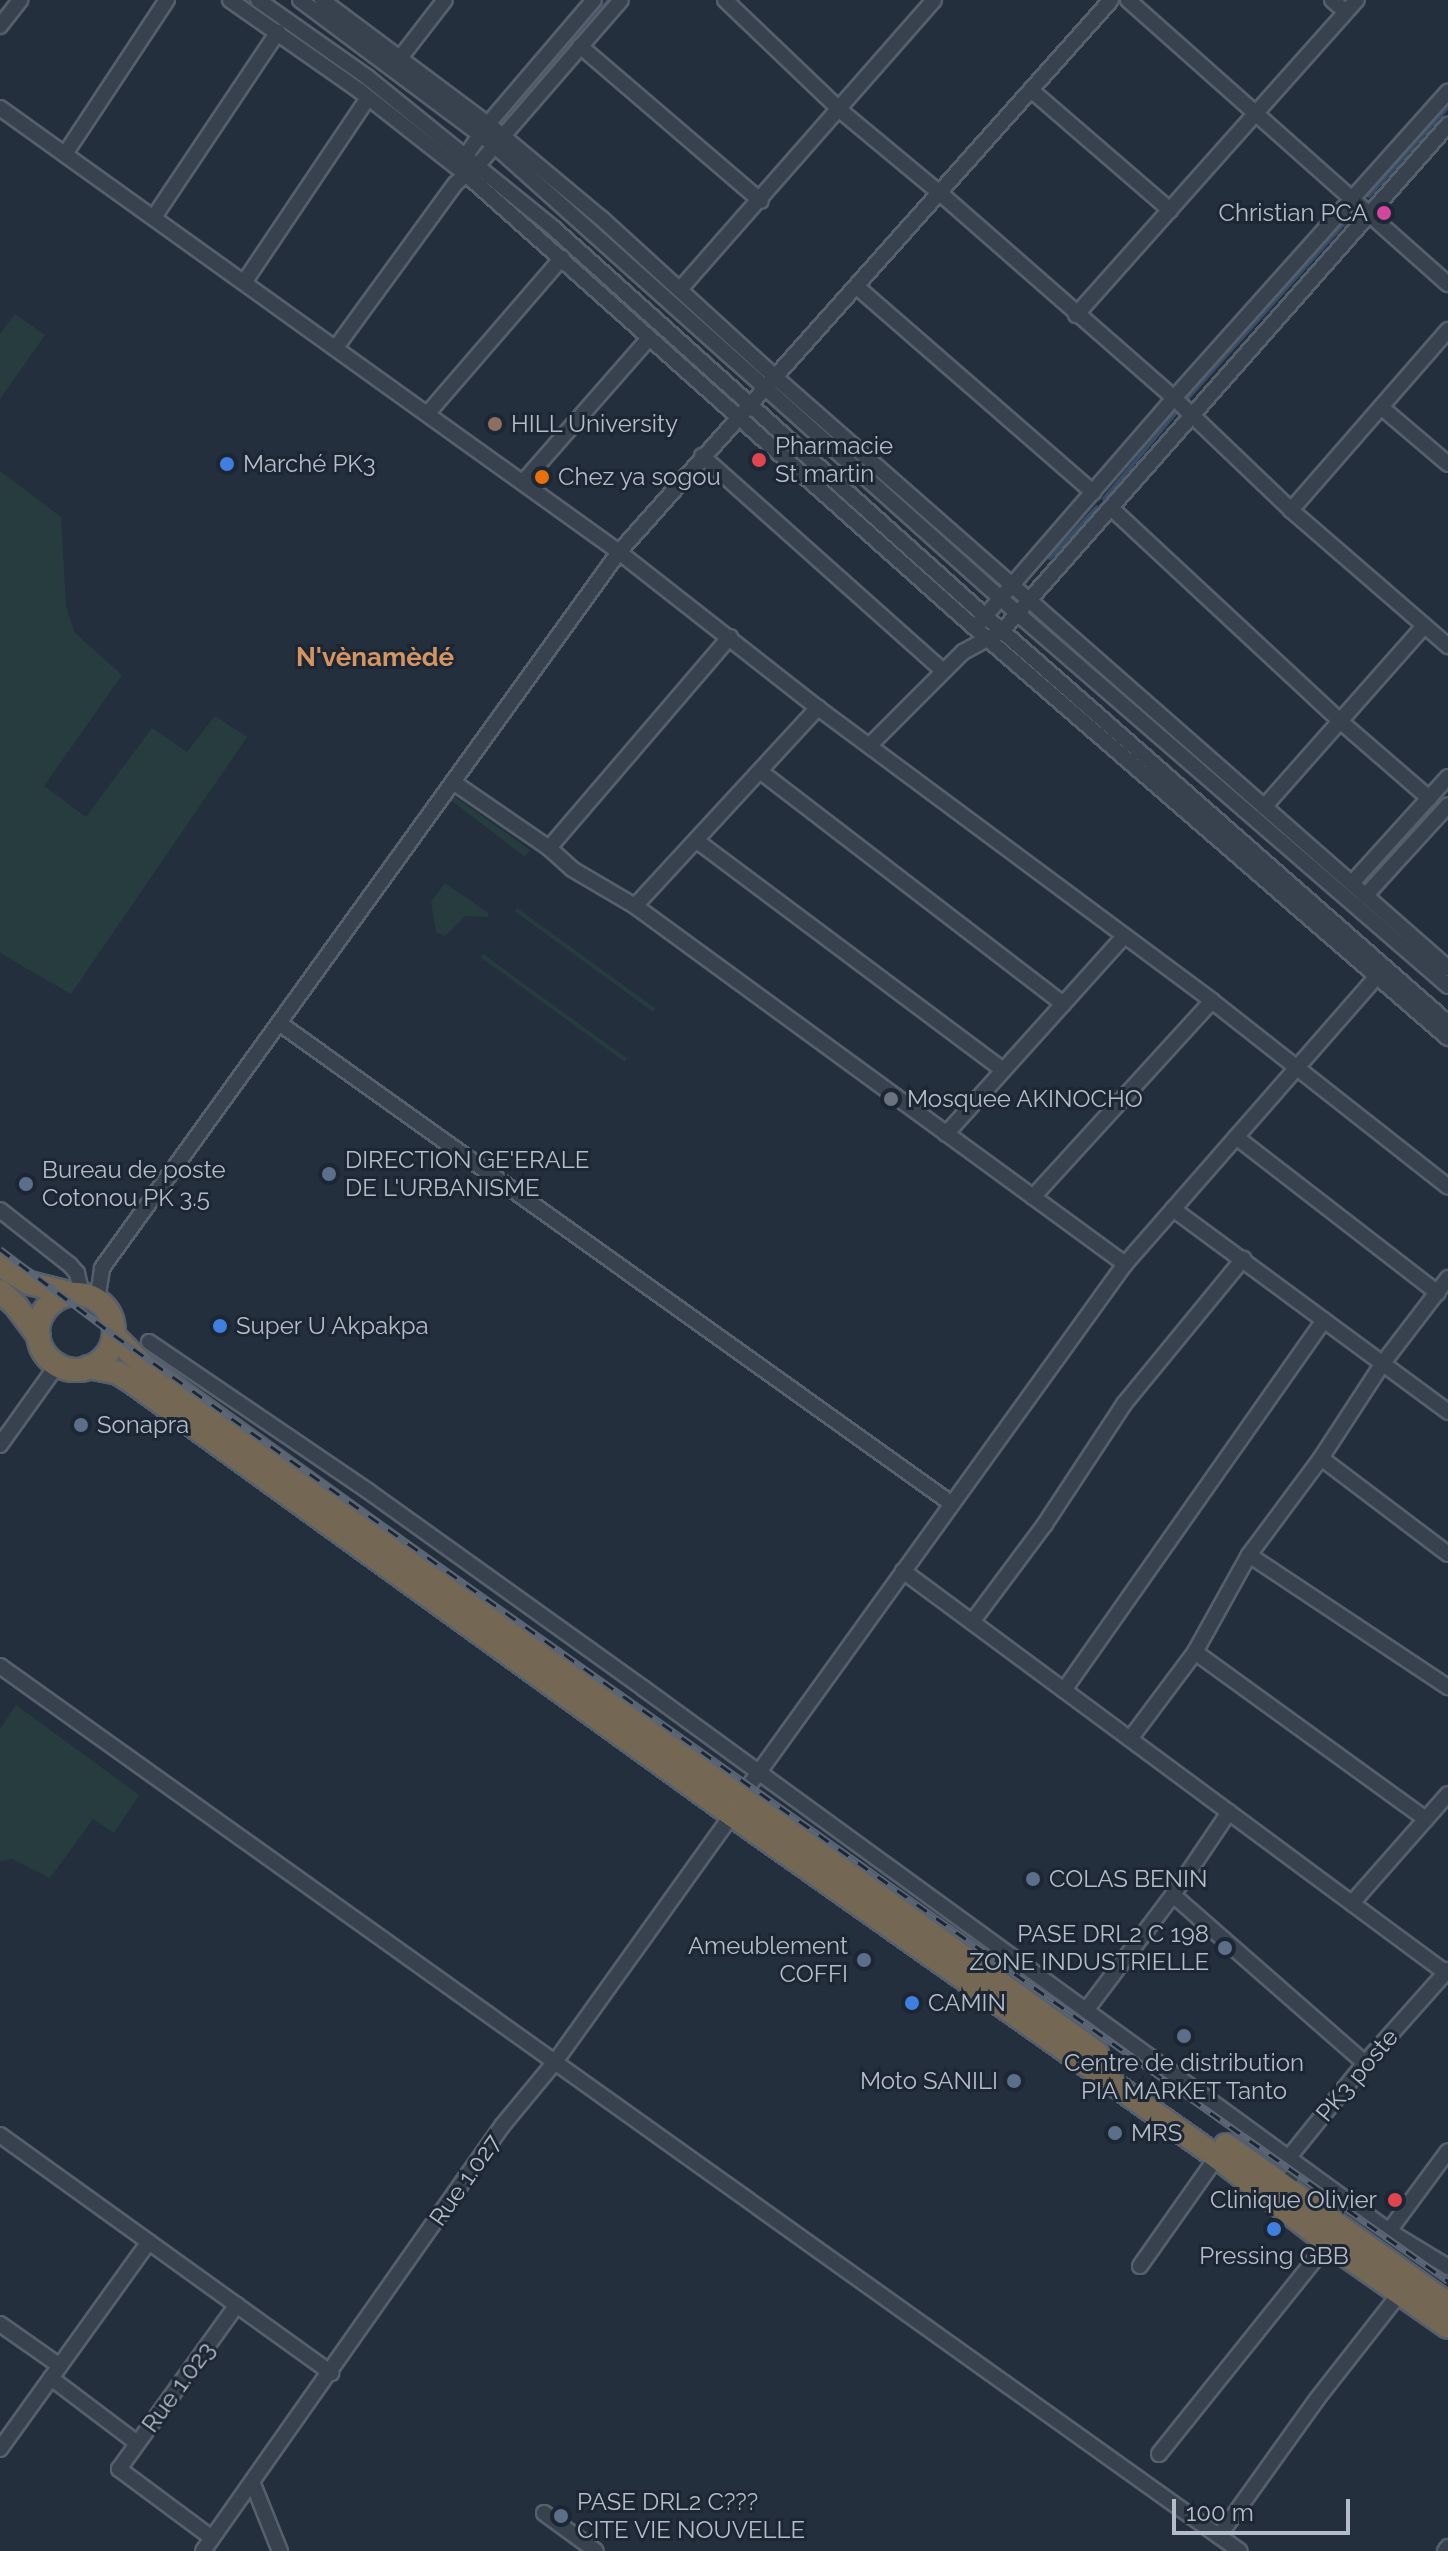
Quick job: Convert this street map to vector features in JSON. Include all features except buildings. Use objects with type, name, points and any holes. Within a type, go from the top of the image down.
[{"type":"highway","points":[[0,1265],[29,1283],[85,1296],[111,1318],[114,1336],[106,1355],[88,1367]]},
{"type":"highway","points":[[0,1291],[39,1336],[45,1353],[58,1364],[73,1369],[88,1367],[118,1373],[135,1384],[1448,2304]]},
{"type":"highway","points":[[39,1336],[40,1320],[48,1306],[61,1297],[85,1296]]},
{"type":"highway","points":[[114,1336],[144,1366],[1217,2157],[1328,2243],[1448,2327]]},
{"type":"street","points":[[0,26],[20,0]]},
{"type":"street","points":[[65,154],[167,0]]},
{"type":"street","points":[[230,0],[368,98],[465,173],[743,411],[1448,1038]]},
{"type":"street","points":[[258,0],[367,77],[466,154]]},
{"type":"street","points":[[300,0],[484,129]]},
{"type":"street","points":[[322,0],[400,58],[681,288],[770,383],[1012,586],[1448,968]]},
{"type":"street","points":[[400,58],[445,0]]},
{"type":"street","points":[[465,173],[466,154],[484,129],[594,0]]},
{"type":"street","points":[[337,346],[465,173],[498,140],[621,0]]},
{"type":"street","points":[[725,0],[841,111],[941,194],[1174,398],[1291,510],[1448,646]]},
{"type":"street","points":[[681,288],[841,111],[933,0]]},
{"type":"street","points":[[85,1296],[102,1268],[619,552],[1111,0]]},
{"type":"street","points":[[1128,0],[1448,284]]},
{"type":"street","points":[[1332,0],[1346,12]]},
{"type":"street","points":[[1076,315],[1357,0]]},
{"type":"street","points":[[154,217],[278,32]]},
{"type":"street","points":[[580,46],[761,201]]},
{"type":"street","points":[[1031,90],[1170,210]]},
{"type":"street","points":[[972,645],[980,622],[1174,398],[1448,92]]},
{"type":"street","points":[[245,281],[368,98]]},
{"type":"street","points":[[0,108],[337,346],[619,552],[818,708],[1212,1001],[1448,1187]]},
{"type":"street","points":[[870,745],[942,670],[972,645],[996,636],[1029,601],[1448,125]]},
{"type":"street","points":[[498,140],[770,383],[1017,613],[1448,986]]},
{"type":"street","points":[[465,173],[649,338],[743,411]]},
{"type":"street","points":[[428,413],[562,258]]},
{"type":"street","points":[[857,287],[1093,492]]},
{"type":"street","points":[[1291,510],[1448,330]]},
{"type":"street","points":[[523,482],[649,338]]},
{"type":"street","points":[[1381,407],[1448,464]]},
{"type":"street","points":[[702,456],[942,670]]},
{"type":"street","points":[[1111,508],[1340,721],[1429,798]]},
{"type":"street","points":[[1264,807],[1424,626]]},
{"type":"street","points":[[996,636],[1448,1023]]},
{"type":"street","points":[[549,848],[730,637]]},
{"type":"street","points":[[635,906],[818,708]]},
{"type":"street","points":[[761,772],[1063,1004]]},
{"type":"street","points":[[1352,883],[1448,777]]},
{"type":"street","points":[[453,782],[549,848],[572,869],[635,906],[1125,1264]]},
{"type":"street","points":[[1365,896],[1447,809]]},
{"type":"street","points":[[697,841],[1003,1070]]},
{"type":"street","points":[[946,1134],[1124,936]]},
{"type":"street","name":"Rue 1.027","points":[[208,2545],[502,2126],[555,2062],[758,1773],[1125,1264],[1378,975]]},
{"type":"street","points":[[1033,1197],[1212,1001]]},
{"type":"street","points":[[279,1023],[952,1504]]},
{"type":"street","points":[[1236,1137],[1438,1293]]},
{"type":"street","points":[[1173,1209],[1448,1412]]},
{"type":"street","points":[[0,1210],[70,1265],[77,1273],[85,1296]]},
{"type":"street","points":[[972,1622],[1045,1524],[1124,1404],[1243,1259]]},
{"type":"street","points":[[1130,1739],[1195,1652],[1249,1555],[1321,1458],[1383,1363],[1448,1278]]},
{"type":"street","points":[[1064,1690],[1324,1320]]},
{"type":"street","points":[[149,1342],[380,1500],[1290,2156],[1389,2231],[1448,2267]]},
{"type":"street","points":[[0,1445],[58,1364]]},
{"type":"street","points":[[1321,1458],[1448,1554]]},
{"type":"street","points":[[1249,1555],[1448,1687]]},
{"type":"street","points":[[903,1571],[1447,1972]]},
{"type":"street","points":[[1195,1652],[1426,1819]]},
{"type":"street","points":[[0,1666],[1240,2551]]},
{"type":"street","points":[[1352,1903],[1448,1794]]},
{"type":"street","points":[[1087,2009],[1173,1895],[1229,1812]]},
{"type":"street","points":[[1173,1895],[1365,2063]]},
{"type":"street","name":"PK3 poste","points":[[1284,2187],[1295,2171],[1290,2156],[1365,2063],[1447,1972]]},
{"type":"street","points":[[0,2135],[331,2373]]},
{"type":"street","points":[[1389,2231],[1448,2151]]},
{"type":"street","points":[[1140,2266],[1217,2157]]},
{"type":"street","points":[[0,2449],[149,2242]]},
{"type":"street","points":[[1159,2454],[1328,2243]]},
{"type":"street","points":[[1219,2536],[1317,2399],[1401,2292]]},
{"type":"street","name":"Rue 1.023","points":[[208,2545],[119,2469],[237,2305]]},
{"type":"street","points":[[0,2324],[137,2443]]},
{"type":"street","points":[[253,2484],[280,2551]]},
{"type":"street","points":[[544,2513],[596,2551]]},
{"type":"green space","points":[[15,314],[45,335],[0,399],[0,334]]},
{"type":"green space","points":[[0,471],[61,517],[66,607],[75,633],[122,675],[44,786],[86,817],[152,728],[187,752],[215,716],[247,737],[71,994],[0,953]]},
{"type":"green space","points":[[454,796],[530,850],[525,857],[451,800]]},
{"type":"green space","points":[[445,883],[488,913],[488,917],[465,916],[445,936],[436,932],[431,902]]},
{"type":"green space","points":[[517,908],[655,1009],[653,1012],[515,911]]},
{"type":"green space","points":[[483,954],[627,1059],[625,1062],[481,957]]},
{"type":"green space","points":[[16,1705],[139,1795],[114,1833],[93,1819],[50,1878],[12,1859],[0,1861],[0,1729]]},
{"type":"waterway","points":[[517,102],[609,0]]},
{"type":"waterway","points":[[1369,196],[1448,107]]},
{"type":"waterway","points":[[1188,398],[1356,210]]},
{"type":"waterway","points":[[1104,499],[1177,411]]},
{"type":"waterway","points":[[1050,558],[1097,507]]},
{"type":"waterway","points":[[1373,900],[1428,837]]},
{"type":"railway","points":[[0,1249],[114,1335],[1448,2281]]},
{"type":"place","name":"Christian PCA","points":[[1384,213]]},
{"type":"place","name":"HILL University","points":[[495,424]]},
{"type":"place","name":"Pharmacie St martin","points":[[759,460]]},
{"type":"place","name":"Marché PK3","points":[[227,464]]},
{"type":"place","name":"Chez ya sogou","points":[[542,477]]},
{"type":"place","name":"Mosquee AKINOCHO","points":[[891,1099]]},
{"type":"place","name":"DIRECTION GE'ERALE DE L'URBANISME","points":[[329,1174]]},
{"type":"place","name":"Bureau de poste Cotonou PK 3.5","points":[[26,1184]]},
{"type":"place","name":"Super U Akpakpa","points":[[220,1326]]},
{"type":"place","name":"Sonapra","points":[[81,1425]]},
{"type":"place","name":"COLAS BENIN","points":[[1033,1879]]},
{"type":"place","name":"PASE DRL2 C 198 ZONE INDUSTRIELLE","points":[[1225,1948]]},
{"type":"place","name":"Ameublement COFFI","points":[[864,1960]]},
{"type":"place","name":"CAMIN","points":[[912,2003]]},
{"type":"place","name":"Centre de distribution PIA MARKET Tanto","points":[[1184,2036]]},
{"type":"place","name":"Moto SANILI","points":[[1014,2081]]},
{"type":"place","name":"MRS","points":[[1115,2133]]},
{"type":"place","name":"Clinique Olivier","points":[[1395,2200]]},
{"type":"place","name":"Pressing GBB","points":[[1274,2229]]},
{"type":"place","name":"PASE DRL2 C??? CITE VIE NOUVELLE","points":[[561,2516]]},
{"type":"district","name":"N'vènamèdé","points":[[375,658]]}]
